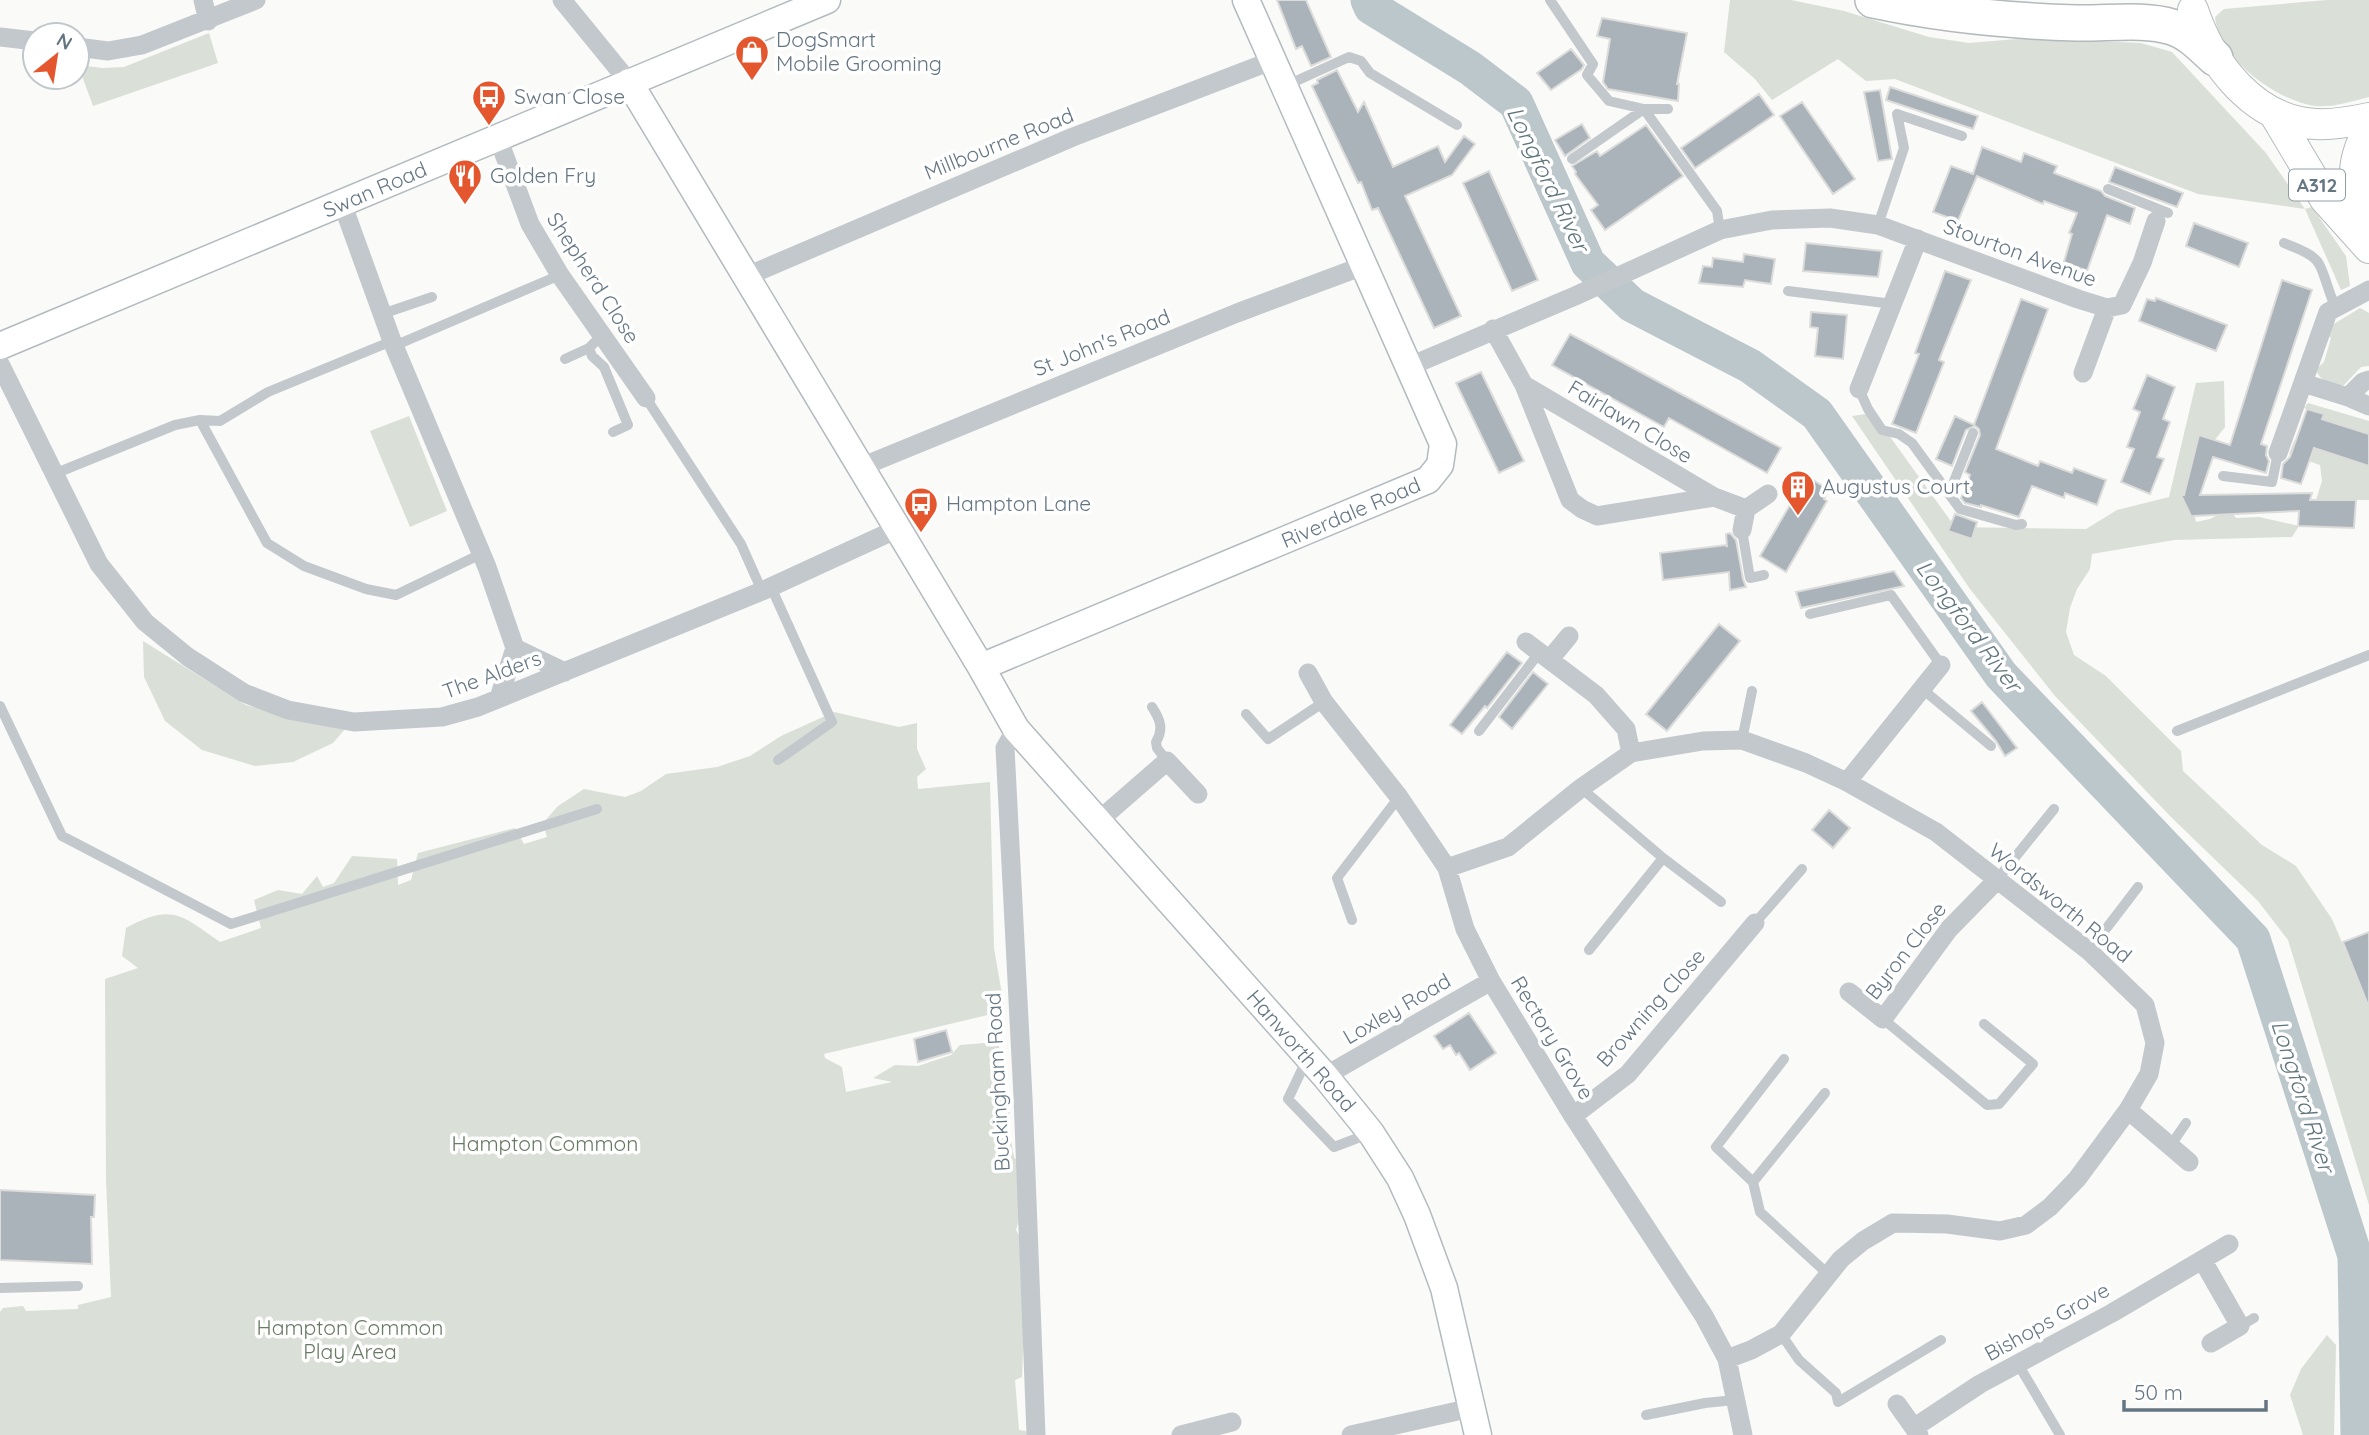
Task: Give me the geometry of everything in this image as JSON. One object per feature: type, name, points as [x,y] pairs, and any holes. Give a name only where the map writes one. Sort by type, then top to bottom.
[{"type":"highway","points":[[1873,0],[2007,19],[2074,23],[2157,23],[2185,33],[2215,58]]},
{"type":"main road","points":[[2193,10],[2201,34],[2232,81],[2275,115],[2314,125],[2369,118]]},
{"type":"main road","name":"A312","points":[[2275,115],[2325,199],[2369,248]]},
{"type":"main road","name":"A312","points":[[2369,128],[2353,168],[2356,190],[2369,226]]},
{"type":"street","points":[[203,0],[208,21]]},
{"type":"street","points":[[91,49],[108,51],[142,45],[256,0]]},
{"type":"street","points":[[562,0],[629,82],[1016,729]]},
{"type":"street","name":"Swan Road","points":[[0,346],[827,0]]},
{"type":"street","name":"Riverdale Road","points":[[981,667],[1428,480],[1440,466],[1443,444],[1246,0]]},
{"type":"street","points":[[0,37],[21,39]]},
{"type":"street","name":"Millbourne Road","points":[[747,276],[1073,137],[1272,61]]},
{"type":"street","name":"Shepherd Close","points":[[498,138],[530,224],[596,342],[646,398]]},
{"type":"street","points":[[342,203],[393,344],[481,554],[515,648],[499,698]]},
{"type":"street","name":"Stourton Avenue","points":[[1408,367],[1575,296],[1720,230],[1772,220],[1818,218],[1878,225],[2107,308],[2122,305],[2161,214]]},
{"type":"street","name":"Stourton Avenue","points":[[1859,389],[1918,239]]},
{"type":"street","name":"St John's Road","points":[[861,467],[1237,313],[1363,266]]},
{"type":"street","points":[[2278,453],[2328,312],[2369,290]]},
{"type":"street","name":"Stourton Avenue","points":[[2083,373],[2107,308]]},
{"type":"street","name":"Fairlawn Close","points":[[1493,329],[1524,385],[1570,500],[1597,516],[1714,498]]},
{"type":"street","name":"The Alders","points":[[0,364],[99,564],[145,622],[188,657],[244,693],[288,710],[360,723],[442,717],[565,673],[766,589],[897,529]]},
{"type":"street","points":[[2348,397],[2363,382],[2369,380]]},
{"type":"street","points":[[2303,383],[2369,406]]},
{"type":"street","name":"Fairlawn Close","points":[[1524,385],[1714,498],[1746,509]]},
{"type":"street","points":[[1741,530],[1746,509],[1768,494]]},
{"type":"street","points":[[1569,636],[1538,651],[1596,695],[1626,729],[1631,752]]},
{"type":"street","points":[[515,648],[565,673]]},
{"type":"street","points":[[1847,782],[1941,665]]},
{"type":"street","name":"Rectory Grove","points":[[1308,673],[1324,702],[1399,797],[1447,868],[1465,929],[1491,981],[1573,1116],[1704,1316],[1727,1359],[1743,1435]]},
{"type":"street","name":"Hanworth Road","points":[[1016,729],[1317,1067],[1371,1133],[1400,1178],[1444,1288],[1478,1435]]},
{"type":"street","name":"Buckingham Road","points":[[1016,729],[1005,748],[1023,1097],[1036,1435]]},
{"type":"street","name":"Wordsworth Road","points":[[1447,868],[1508,847],[1631,752],[1703,740],[1742,740],[1806,763],[1847,782],[1936,832],[2089,951],[2145,1005],[2155,1043],[2149,1074],[2128,1110],[2077,1179],[2050,1207],[2026,1225],[2000,1231],[1947,1224],[1893,1223],[1863,1241],[1841,1259],[1781,1334],[1727,1359]]},
{"type":"street","points":[[1097,822],[1167,761],[1198,794]]},
{"type":"street","name":"Byron Close","points":[[1849,992],[1882,1019],[1949,929],[1996,881]]},
{"type":"street","name":"Browning Close","points":[[1573,1116],[1629,1074],[1755,923]]},
{"type":"street","name":"Loxley Road","points":[[1317,1067],[1491,981]]},
{"type":"street","points":[[2128,1110],[2189,1162]]},
{"type":"street","name":"Bishops Grove","points":[[1897,1404],[1917,1431],[1980,1384],[2229,1244]]},
{"type":"street","points":[[2203,1261],[2247,1322],[2211,1343]]},
{"type":"street","points":[[1359,1434],[1471,1408]]},
{"type":"street","points":[[1181,1435],[1231,1421]]},
{"type":"lane","points":[[1550,0],[1593,64],[1587,75],[1599,92],[1609,101],[1644,109],[1668,109]]},
{"type":"lane","points":[[1284,86],[1349,57],[1361,61],[1370,73],[1457,125]]},
{"type":"lane","points":[[1572,159],[1644,109]]},
{"type":"lane","points":[[1644,109],[1717,211],[1720,230]]},
{"type":"lane","points":[[1878,225],[1904,148],[1897,114],[1962,136]]},
{"type":"lane","points":[[2108,189],[2161,214]]},
{"type":"lane","points":[[2284,243],[2305,252],[2319,262],[2336,308]]},
{"type":"lane","points":[[53,474],[175,425],[200,420],[220,421],[268,392],[560,275]]},
{"type":"lane","points":[[1788,291],[1893,304]]},
{"type":"lane","points":[[382,314],[432,297]]},
{"type":"lane","points":[[565,359],[596,342]]},
{"type":"lane","points":[[596,342],[592,356],[604,367],[628,425],[613,432]]},
{"type":"lane","points":[[1859,389],[1882,430],[1899,434],[1912,443],[1961,509],[2016,525],[2022,524]]},
{"type":"lane","points":[[646,398],[741,544],[832,722],[778,760]]},
{"type":"lane","points":[[200,420],[267,543],[304,566],[366,589],[396,595],[481,554]]},
{"type":"lane","points":[[1949,494],[1973,433]]},
{"type":"lane","points":[[2223,476],[2272,482],[2278,453]]},
{"type":"lane","points":[[1741,530],[1750,578],[1764,575]]},
{"type":"lane","points":[[1810,614],[1891,594],[1941,665]]},
{"type":"lane","points":[[1479,731],[1538,651]]},
{"type":"lane","points":[[2177,731],[2369,655]]},
{"type":"lane","points":[[1922,688],[1991,747]]},
{"type":"lane","points":[[1742,740],[1752,691]]},
{"type":"lane","points":[[1246,713],[1268,739],[1324,702]]},
{"type":"lane","points":[[0,706],[62,836],[231,924],[597,809]]},
{"type":"lane","points":[[1152,707],[1161,724],[1157,748],[1167,761]]},
{"type":"lane","points":[[1581,788],[1663,858],[1721,902]]},
{"type":"lane","points":[[1352,920],[1337,878],[1399,797]]},
{"type":"lane","points":[[1996,881],[2054,809]]},
{"type":"lane","points":[[1589,950],[1663,858]]},
{"type":"lane","points":[[1755,923],[1801,869]]},
{"type":"lane","points":[[2089,951],[2138,887]]},
{"type":"lane","points":[[1882,1019],[1987,1105],[1999,1104],[2033,1064],[1984,1024]]},
{"type":"lane","points":[[1784,1059],[1716,1147],[1753,1182],[1760,1212],[1829,1275]]},
{"type":"lane","points":[[1317,1067],[1288,1099],[1334,1147],[1371,1133]]},
{"type":"lane","points":[[1753,1182],[1825,1093]]},
{"type":"lane","points":[[2171,1145],[2186,1122]]},
{"type":"lane","points":[[0,1287],[78,1286]]},
{"type":"lane","points":[[1781,1334],[1799,1360],[1836,1393],[1838,1402],[1941,1340]]},
{"type":"lane","points":[[2018,1364],[2060,1435]]},
{"type":"lane","points":[[1646,1415],[1735,1400]]},
{"type":"green space","points":[[1730,0],[1791,0],[1844,11],[1929,37],[1969,43],[2029,38],[2141,43],[2172,52],[2266,153],[2305,209],[2198,194],[1895,79],[1866,81],[1838,59],[1772,100],[1754,78],[1724,52]]},
{"type":"green space","points":[[2327,0],[2369,0],[2369,97],[2342,104],[2315,106],[2284,96],[2252,75],[2238,62],[2227,48],[2215,17],[2224,9]]},
{"type":"green space","points":[[209,33],[218,63],[93,106],[88,91],[91,91],[91,67],[124,67]]},
{"type":"green space","points":[[2312,207],[2346,256],[2350,286],[2341,290],[2305,209]]},
{"type":"green space","points":[[2360,308],[2369,313],[2369,366],[2361,367],[2344,385],[2327,382],[2320,377],[2316,369],[2324,362],[2331,338],[2327,334],[2329,327]]},
{"type":"green space","points":[[2224,381],[2225,427],[2207,450],[2194,511],[2196,522],[2210,519],[2229,509],[2236,518],[2259,517],[2299,526],[2292,537],[2174,540],[2092,554],[2090,569],[2077,589],[2070,608],[2066,632],[2074,655],[2106,676],[2181,751],[2183,771],[2262,845],[2296,866],[2332,919],[2369,1006],[2369,1205],[2288,940],[2258,901],[2172,818],[2055,696],[1970,589],[1852,416],[1873,413],[1955,527],[2086,529],[2117,510],[2169,497],[2196,383]]},
{"type":"green space","points":[[2308,403],[2369,421],[2369,434],[2322,419],[2323,414],[2304,408]]},
{"type":"green space","points":[[409,416],[447,511],[410,527],[370,431]]},
{"type":"green space","points":[[2294,441],[2369,466],[2369,500],[2316,500],[2322,481],[2320,465],[2289,454]]},
{"type":"green space","points":[[143,641],[246,705],[345,729],[333,743],[293,762],[255,766],[202,750],[165,721],[144,677]]},
{"type":"green space","name":"Hampton Common","points":[[834,712],[899,727],[917,723],[917,749],[926,769],[917,777],[918,789],[990,782],[994,948],[1004,1006],[996,1010],[996,1013],[824,1054],[825,1058],[842,1067],[846,1092],[892,1082],[873,1078],[895,1065],[918,1066],[951,1055],[960,1045],[998,1042],[1005,1073],[1004,1100],[1010,1114],[1005,1117],[1005,1133],[1010,1135],[1014,1157],[1025,1171],[1026,1195],[1016,1230],[1027,1249],[1022,1377],[1015,1380],[1019,1430],[1026,1431],[1027,1435],[0,1435],[0,1312],[3,1308],[23,1306],[26,1311],[78,1309],[78,1305],[111,1297],[106,1180],[105,979],[138,968],[122,956],[126,928],[142,920],[166,914],[185,919],[220,942],[261,928],[254,900],[278,890],[302,894],[317,876],[323,887],[334,883],[352,856],[397,859],[398,885],[411,880],[418,853],[515,828],[524,844],[547,837],[543,823],[558,806],[584,789],[625,797],[641,791],[666,774],[717,767],[750,756],[781,736]]},
{"type":"green space","points":[[2327,1335],[2336,1345],[2334,1435],[2303,1435],[2290,1395],[2301,1369]]},
{"type":"building","points":[[1277,0],[1306,0],[1331,57],[1311,66],[1302,46],[1296,49]]},
{"type":"building","points":[[1602,18],[1687,33],[1677,84],[1678,101],[1608,89],[1603,82],[1610,39],[1597,36]]},
{"type":"building","points":[[1571,49],[1584,65],[1551,90],[1537,73]]},
{"type":"building","points":[[1337,70],[1358,112],[1364,102],[1393,167],[1438,146],[1445,162],[1464,136],[1475,144],[1452,175],[1405,196],[1461,316],[1434,328],[1378,208],[1372,210],[1361,182],[1358,183],[1312,86],[1318,83],[1317,80]]},
{"type":"building","points":[[1890,87],[1978,116],[1973,129],[1886,100]]},
{"type":"building","points":[[1880,90],[1892,159],[1878,161],[1864,92]]},
{"type":"building","points":[[1759,94],[1774,115],[1695,168],[1681,148]]},
{"type":"building","points":[[1802,102],[1855,179],[1833,194],[1780,116]]},
{"type":"building","points":[[1582,124],[1590,138],[1565,156],[1555,140]]},
{"type":"building","points":[[1646,125],[1683,176],[1605,230],[1591,210],[1598,205],[1572,166],[1597,151],[1600,156]]},
{"type":"building","points":[[1982,147],[2021,162],[2024,153],[2057,166],[2054,173],[2101,191],[2105,196],[2135,208],[2130,224],[2107,215],[2087,271],[2064,262],[2072,234],[2069,233],[2077,213],[2044,201],[2043,204],[1977,176],[1958,221],[1933,212],[1951,166],[1973,174]]},
{"type":"building","points":[[2115,167],[2183,193],[2177,207],[2109,182]]},
{"type":"building","points":[[1489,171],[1538,280],[1512,291],[1463,183]]},
{"type":"building","points":[[2194,223],[2248,243],[2239,267],[2186,246]]},
{"type":"building","points":[[1806,243],[1882,251],[1878,277],[1803,271]]},
{"type":"building","points":[[1744,254],[1775,259],[1771,284],[1745,280],[1743,287],[1699,283],[1703,266],[1712,267],[1713,258],[1743,262]]},
{"type":"building","points":[[1945,271],[1971,280],[1939,360],[1944,362],[1916,433],[1892,424],[1919,354],[1915,353]]},
{"type":"building","points":[[2282,280],[2312,290],[2261,444],[2267,446],[2266,455],[2269,461],[2266,473],[2213,457],[2200,495],[2312,493],[2310,500],[2356,500],[2354,528],[2298,526],[2299,511],[2192,518],[2181,495],[2184,495],[2199,435],[2230,445]]},
{"type":"building","points":[[2156,298],[2227,325],[2216,351],[2139,321],[2147,299],[2155,301]]},
{"type":"building","points":[[2021,299],[2048,309],[1996,449],[2038,466],[2040,461],[2072,473],[2074,468],[2106,480],[2097,505],[2065,493],[2064,498],[2032,486],[2019,517],[1965,503],[1961,498],[1970,475],[1965,472],[1980,435],[1975,426],[1966,430],[1952,466],[1936,459],[1955,416],[1974,425]]},
{"type":"building","points":[[1811,312],[1847,315],[1843,359],[1815,356],[1818,328],[1810,327]]},
{"type":"building","points":[[1570,334],[1781,448],[1767,473],[1669,418],[1664,427],[1552,365]]},
{"type":"building","points":[[1481,372],[1524,461],[1499,473],[1456,383]]},
{"type":"building","points":[[2147,375],[2175,387],[2163,419],[2170,422],[2157,457],[2164,459],[2150,494],[2121,482],[2134,449],[2127,447],[2140,412],[2133,409]]},
{"type":"building","points":[[2307,409],[2324,414],[2322,419],[2369,434],[2369,466],[2314,448],[2301,484],[2281,478],[2283,464],[2290,457]]},
{"type":"building","name":"Augustus Court","points":[[1807,476],[1829,490],[1824,499],[1827,501],[1786,572],[1760,556]]},
{"type":"building","points":[[1955,514],[1977,522],[1972,539],[1948,531]]},
{"type":"building","points":[[1730,533],[1736,540],[1746,587],[1730,590],[1729,572],[1663,580],[1660,553],[1727,547],[1726,534]]},
{"type":"building","points":[[1894,571],[1904,586],[1801,608],[1796,592]]},
{"type":"building","points":[[1719,624],[1740,641],[1667,731],[1646,714]]},
{"type":"building","points":[[1507,652],[1522,663],[1487,708],[1485,706],[1462,734],[1450,725]]},
{"type":"building","points":[[1533,672],[1548,684],[1512,729],[1499,717]]},
{"type":"building","points":[[1982,702],[2017,748],[2005,756],[1971,711]]},
{"type":"building","points":[[1829,810],[1850,828],[1833,848],[1812,830]]},
{"type":"building","points":[[2369,932],[2369,1005],[2368,1005],[2343,942]]},
{"type":"building","points":[[1469,1013],[1496,1053],[1470,1070],[1459,1053],[1456,1055],[1450,1045],[1443,1049],[1434,1036]]},
{"type":"building","points":[[946,1030],[952,1052],[918,1062],[914,1039]]},
{"type":"building","points":[[0,1190],[95,1195],[94,1217],[91,1217],[92,1264],[0,1260]]},
{"type":"waterway","name":"Longford River","points":[[1368,0],[1371,7],[1470,68],[1516,103],[1588,263],[1632,305],[1750,366],[1817,414],[2001,675],[2253,939],[2355,1256],[2358,1435]]},
{"type":"place","name":"DogSmart Mobile Grooming","points":[[752,82]]},
{"type":"place","name":"Swan Close","points":[[489,127]]},
{"type":"place","name":"Golden Fry","points":[[465,206]]},
{"type":"place","name":"Augustus Court","points":[[1798,517]]},
{"type":"place","name":"Hampton Lane","points":[[921,534]]},
{"type":"park label","name":"Hampton Common Play Area","points":[[350,1340]]}]
